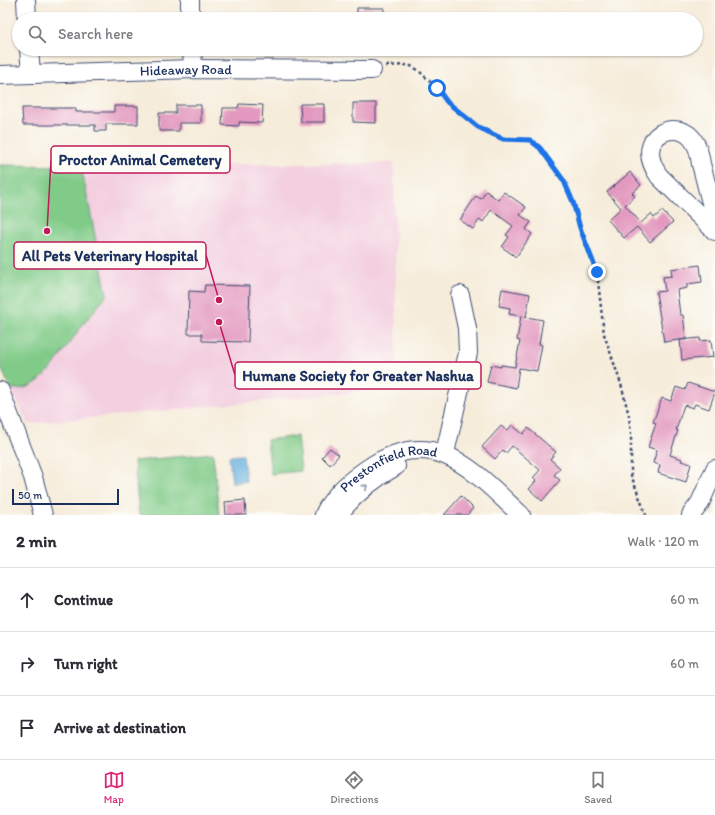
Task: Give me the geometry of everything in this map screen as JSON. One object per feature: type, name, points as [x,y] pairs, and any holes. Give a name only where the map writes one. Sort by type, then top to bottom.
[{"type":"street","points":[[26,0],[27,12]]},
{"type":"street","points":[[190,0],[190,12]]},
{"type":"street","points":[[30,56],[31,73]]},
{"type":"street","points":[[192,56],[193,68]]},
{"type":"street","name":"Hideaway Road","points":[[0,75],[193,68],[372,70]]},
{"type":"street","points":[[715,218],[696,144],[685,132],[677,130],[661,133],[655,138],[651,145],[650,161],[659,176],[715,231]]},
{"type":"street","points":[[445,453],[468,353],[467,328],[460,295]]},
{"type":"street","points":[[0,391],[33,477],[43,515]]},
{"type":"street","name":"Prestonfield Road","points":[[324,515],[330,503],[359,474],[381,460],[398,453],[424,449],[445,453],[469,467],[520,515]]},
{"type":"street","name":"Prestonfield Road","points":[[338,515],[355,496],[381,474],[410,461],[445,453]]},
{"type":"street","points":[[691,515],[700,503],[715,469]]},
{"type":"path","points":[[372,70],[399,65],[409,65],[437,88],[447,102],[478,127],[503,139],[530,140],[540,148],[564,181],[573,202],[580,228],[597,272],[604,334],[621,384],[629,416],[631,434],[631,475],[646,515]]},
{"type":"shaded area","points":[[394,163],[397,388],[28,424],[10,388],[18,390],[40,380],[56,362],[74,336],[107,295],[81,166]]},
{"type":"green space","points":[[0,165],[81,166],[107,295],[47,373],[30,386],[20,389],[10,388],[0,365]]},
{"type":"green space","points":[[297,436],[301,471],[271,474],[267,440]]},
{"type":"green space","points":[[213,453],[219,515],[139,515],[134,461]]},
{"type":"water","points":[[243,455],[246,481],[232,483],[229,456]]},
{"type":"building","points":[[357,8],[384,8],[384,12],[357,12]]},
{"type":"building","points":[[353,103],[376,103],[376,123],[353,122]]},
{"type":"building","points":[[239,104],[263,105],[262,123],[239,122],[239,126],[222,125],[223,108],[238,108]]},
{"type":"building","points":[[300,104],[324,104],[324,122],[301,122]]},
{"type":"building","points":[[176,105],[201,105],[201,123],[179,123],[179,131],[159,131],[159,113],[176,113]]},
{"type":"building","points":[[114,106],[138,106],[138,124],[106,124],[106,131],[95,131],[95,125],[23,125],[22,108],[76,108],[76,112],[114,112]]},
{"type":"building","points":[[630,172],[641,185],[632,193],[635,196],[625,205],[641,223],[651,214],[654,218],[662,211],[673,222],[650,242],[637,227],[624,238],[608,220],[621,208],[607,192]]},
{"type":"building","points":[[486,191],[498,200],[504,192],[526,207],[520,215],[531,222],[526,229],[532,234],[516,257],[502,247],[509,237],[506,235],[513,226],[491,210],[483,222],[480,219],[473,229],[460,220],[476,196],[481,199]]},
{"type":"building","points":[[700,265],[702,282],[687,284],[687,288],[677,290],[680,315],[683,315],[686,339],[664,342],[656,292],[665,291],[663,277],[672,276],[671,269]]},
{"type":"building","points":[[205,285],[250,286],[248,342],[202,341],[202,334],[188,334],[189,291],[204,292]]},
{"type":"building","points":[[502,289],[530,294],[526,317],[509,314],[510,308],[499,306]]},
{"type":"building","points":[[521,316],[543,320],[539,344],[542,345],[537,371],[519,368],[516,388],[487,382],[491,365],[515,367],[520,341],[517,340]]},
{"type":"building","points":[[700,338],[700,341],[711,340],[713,357],[682,360],[680,340]]},
{"type":"building","points":[[688,383],[715,392],[709,409],[695,404],[693,408],[684,405],[670,455],[691,464],[686,482],[658,473],[660,465],[653,463],[657,450],[648,447],[656,423],[653,422],[662,398],[671,401],[676,387],[685,390]]},
{"type":"building","points":[[512,425],[523,434],[528,428],[556,452],[550,459],[560,468],[554,475],[560,480],[542,501],[529,489],[536,481],[533,478],[540,470],[512,446],[506,453],[503,450],[495,459],[482,447],[501,426],[507,431]]},
{"type":"building","points":[[330,448],[339,455],[330,465],[322,457]]},
{"type":"building","points":[[461,496],[473,508],[467,515],[444,515]]},
{"type":"building","points":[[245,500],[246,515],[226,515],[225,502]]},
{"type":"place","name":"Proctor Animal Cemetery","points":[[47,231]]},
{"type":"place","name":"All Pets Veterinary Hospital","points":[[219,300]]},
{"type":"place","name":"Humane Society for Greater Nashua","points":[[219,322]]},
{"type":"route","points":[[437,88],[447,102],[478,127],[503,139],[530,140],[540,148],[564,181],[573,202],[580,228],[597,272]]}]
